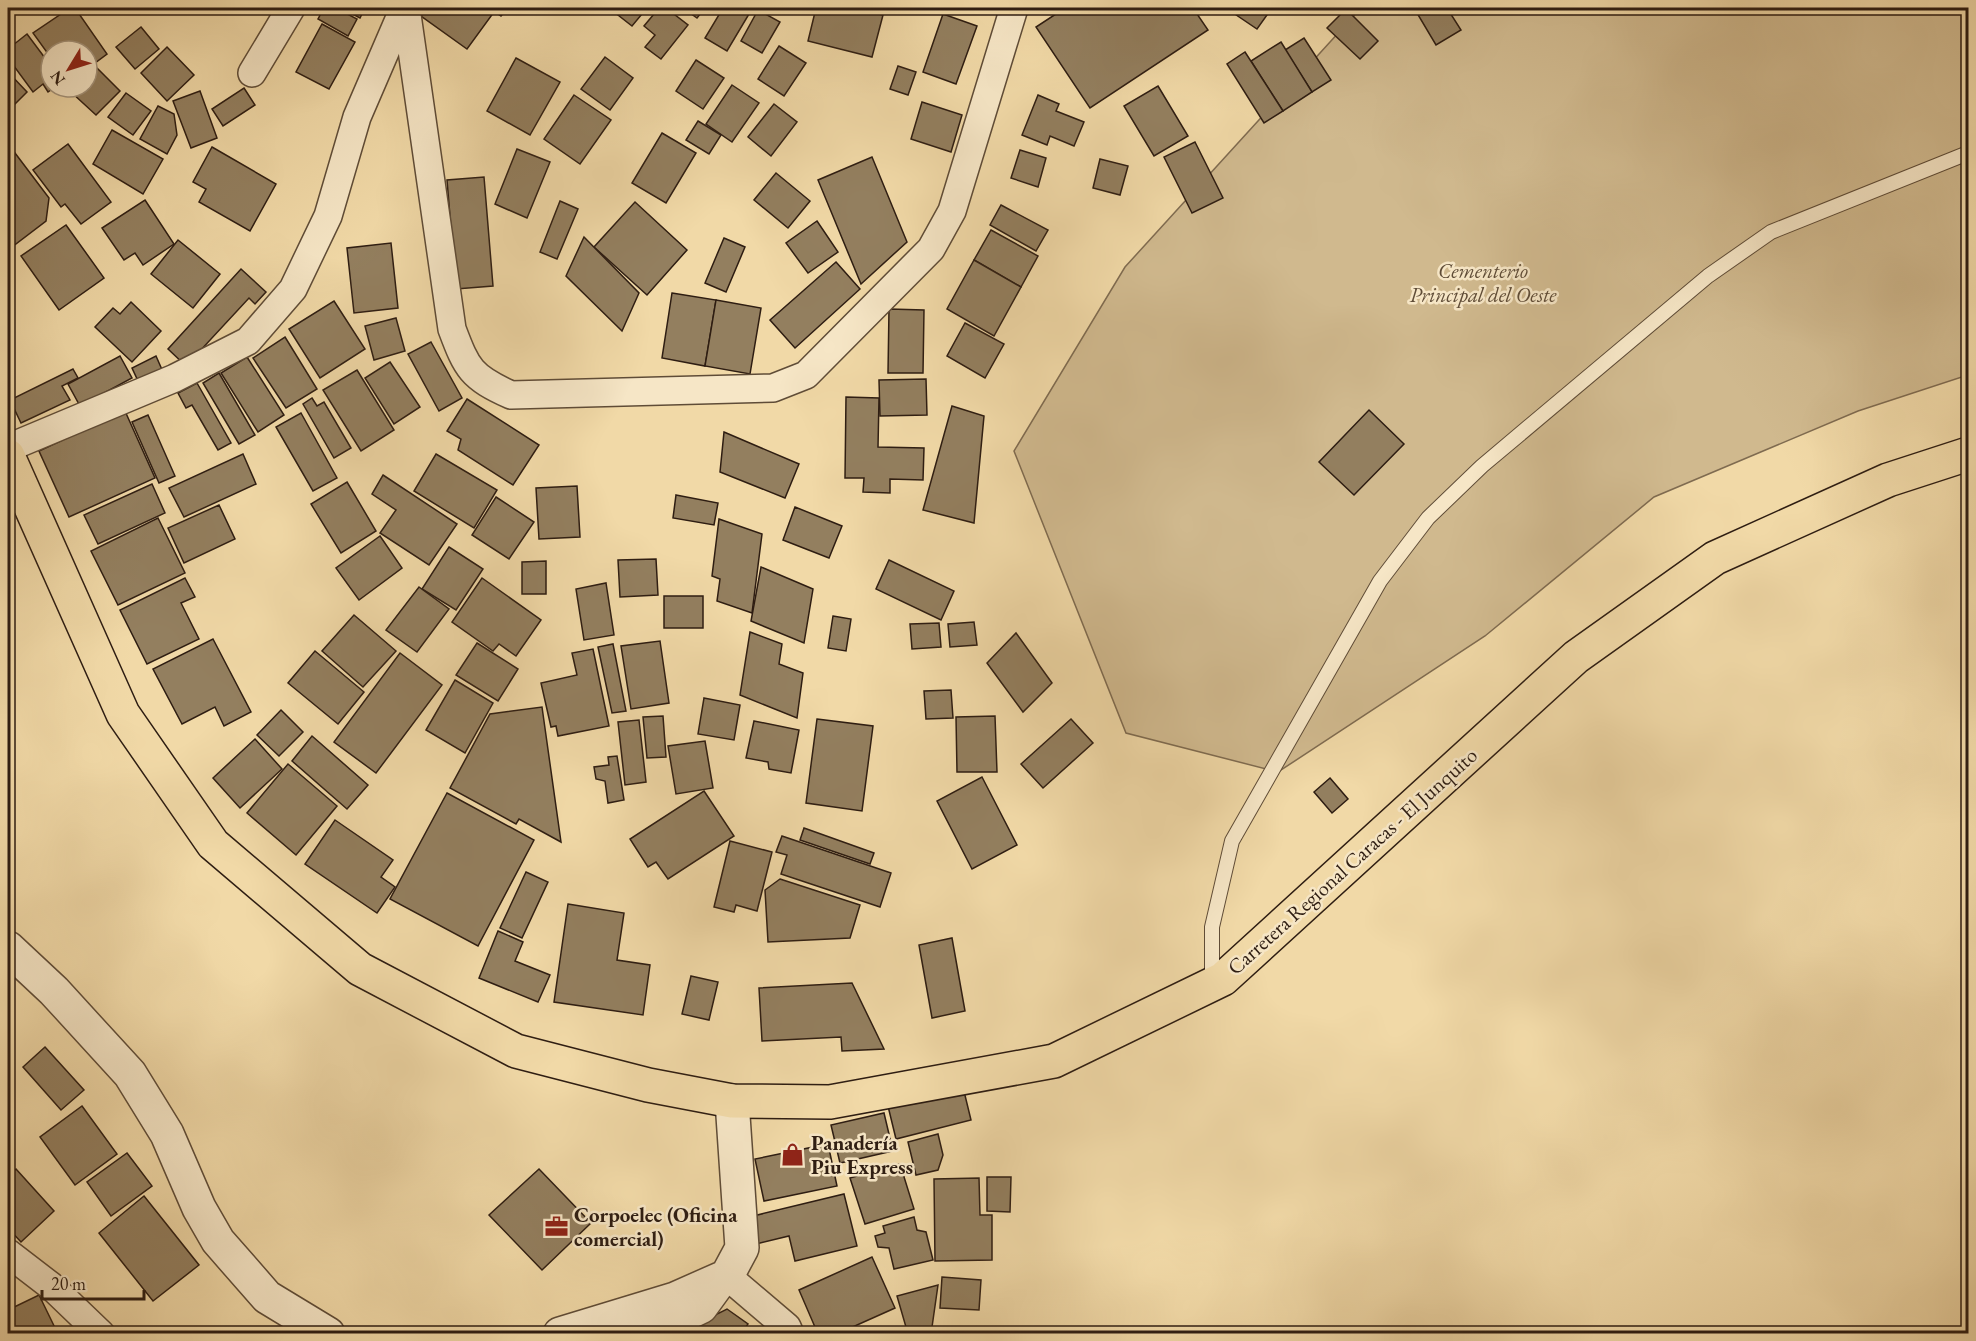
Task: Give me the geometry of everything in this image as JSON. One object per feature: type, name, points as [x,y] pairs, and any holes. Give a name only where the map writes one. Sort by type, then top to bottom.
[{"type":"main road","name":"Carretera Regional Caracas - El Junquito","points":[[8,456],[123,714],[213,844],[360,969],[516,1051],[648,1085],[732,1101],[830,1102],[1054,1061],[1223,979],[1576,657],[1706,565],[1888,480],[1968,454]]},
{"type":"street","points":[[252,73],[291,8]]},
{"type":"street","points":[[405,8],[452,329],[465,362],[482,382],[510,394],[773,388],[806,375],[931,249],[952,211],[1014,8]]},
{"type":"street","points":[[8,448],[175,378],[248,341],[293,289],[328,216],[357,117],[405,8]]},
{"type":"street","points":[[8,948],[54,991],[130,1074],[167,1134],[199,1209],[218,1241],[267,1297],[328,1334]]},
{"type":"street","points":[[651,1334],[703,1309],[727,1276],[741,1248],[732,1101]]},
{"type":"street","points":[[8,1253],[51,1286],[101,1334]]},
{"type":"street","points":[[560,1334],[675,1299],[727,1276]]},
{"type":"street","points":[[727,1276],[787,1327],[790,1334]]},
{"type":"lane","points":[[1212,984],[1212,927],[1232,842],[1380,581],[1428,518],[1482,466],[1708,276],[1771,232],[1968,153]]},
{"type":"green space","name":"Cementerio Principal del Oeste","points":[[1361,8],[1968,8],[1968,375],[1858,411],[1654,497],[1485,636],[1278,772],[1126,733],[1014,451],[1125,267]]},
{"type":"building","points":[[70,8],[75,8],[97,39],[39,39],[39,41],[33,33]]},
{"type":"building","points":[[324,8],[336,8],[357,19],[348,36],[318,19]]},
{"type":"building","points":[[341,8],[365,8],[360,18]]},
{"type":"building","points":[[428,8],[487,8],[494,12],[467,49],[421,16]]},
{"type":"building","points":[[489,8],[508,8],[501,16]]},
{"type":"building","points":[[609,8],[647,8],[632,26]]},
{"type":"building","points":[[659,8],[666,8],[688,25],[661,59],[645,47],[655,35],[644,26]]},
{"type":"building","points":[[683,8],[705,8],[697,18]]},
{"type":"building","points":[[723,8],[737,8],[749,14],[727,51],[705,38]]},
{"type":"building","points":[[816,8],[850,8],[883,15],[872,57],[808,41]]},
{"type":"building","points":[[1065,8],[1193,8],[1208,30],[1090,108],[1036,27]]},
{"type":"building","points":[[1226,8],[1272,8],[1257,29]]},
{"type":"building","points":[[1414,8],[1447,8],[1461,30],[1436,45]]},
{"type":"building","points":[[1346,9],[1378,41],[1360,59],[1327,28]]},
{"type":"building","points":[[758,10],[780,22],[762,53],[741,41]]},
{"type":"building","points":[[943,14],[977,26],[956,84],[923,72]]},
{"type":"building","points":[[322,24],[355,42],[329,89],[296,72]]},
{"type":"building","points":[[141,27],[159,49],[135,69],[116,47]]},
{"type":"building","points":[[27,34],[39,50],[39,87],[33,92],[8,58],[8,49]]},
{"type":"building","points":[[1304,38],[1331,80],[1312,92],[1285,50]]},
{"type":"building","points":[[99,42],[107,54],[99,60]]},
{"type":"building","points":[[1281,42],[1312,92],[1283,111],[1251,61]]},
{"type":"building","points":[[779,46],[806,63],[784,96],[758,79]]},
{"type":"building","points":[[167,47],[194,75],[167,101],[141,73]]},
{"type":"building","points":[[1245,52],[1283,111],[1264,123],[1227,64]]},
{"type":"building","points":[[605,57],[633,78],[610,110],[581,89]]},
{"type":"building","points":[[516,58],[560,82],[530,135],[487,111]]},
{"type":"building","points":[[696,60],[724,78],[703,109],[676,91]]},
{"type":"building","points":[[898,66],[916,72],[908,95],[890,89]]},
{"type":"building","points":[[99,70],[120,91],[96,115],[79,99],[99,99]]},
{"type":"building","points":[[8,72],[27,92],[8,111]]},
{"type":"building","points":[[732,85],[759,103],[732,142],[706,124]]},
{"type":"building","points":[[1158,86],[1188,136],[1154,156],[1124,106]]},
{"type":"building","points":[[244,88],[255,105],[223,126],[212,109]]},
{"type":"building","points":[[200,91],[217,138],[191,148],[173,101]]},
{"type":"building","points":[[126,93],[151,111],[133,135],[108,117]]},
{"type":"building","points":[[574,95],[611,120],[580,164],[544,139]]},
{"type":"building","points":[[1038,95],[1059,104],[1056,111],[1084,122],[1074,146],[1050,136],[1047,145],[1022,135]]},
{"type":"building","points":[[922,102],[962,115],[951,152],[911,139]]},
{"type":"building","points":[[774,104],[797,122],[771,156],[748,137]]},
{"type":"building","points":[[158,106],[174,114],[177,135],[167,154],[140,139]]},
{"type":"building","points":[[698,121],[721,135],[709,154],[686,140]]},
{"type":"building","points":[[112,130],[163,159],[143,194],[93,164]]},
{"type":"building","points":[[662,133],[696,153],[666,203],[632,183]]},
{"type":"building","points":[[1195,142],[1223,198],[1192,213],[1164,157]]},
{"type":"building","points":[[68,144],[111,202],[81,224],[65,204],[61,207],[33,170]]},
{"type":"building","points":[[212,147],[276,184],[250,231],[199,202],[206,189],[193,182]]},
{"type":"building","points":[[517,149],[550,162],[527,218],[495,204]]},
{"type":"building","points":[[1020,150],[1046,158],[1038,187],[1011,178]]},
{"type":"building","points":[[15,153],[49,198],[46,221],[8,250],[8,158]]},
{"type":"building","points":[[872,157],[907,242],[861,284],[818,180]]},
{"type":"building","points":[[1100,159],[1128,166],[1120,195],[1093,188]]},
{"type":"building","points":[[776,173],[810,201],[788,228],[754,200]]},
{"type":"building","points":[[484,177],[493,286],[456,289],[447,180]]},
{"type":"building","points":[[145,200],[174,244],[143,265],[135,253],[124,260],[102,228]]},
{"type":"building","points":[[560,201],[578,209],[557,259],[540,252]]},
{"type":"building","points":[[635,202],[687,250],[647,295],[594,247]]},
{"type":"building","points":[[1001,205],[1048,230],[1036,251],[990,225]]},
{"type":"building","points":[[817,221],[838,252],[808,273],[786,243]]},
{"type":"building","points":[[66,225],[104,278],[59,310],[21,256]]},
{"type":"building","points":[[991,230],[1038,256],[1021,287],[974,260]]},
{"type":"building","points":[[584,237],[639,293],[622,331],[566,276]]},
{"type":"building","points":[[724,238],[745,247],[726,292],[705,283]]},
{"type":"building","points":[[178,240],[220,274],[193,308],[151,274]]},
{"type":"building","points":[[391,243],[398,308],[354,313],[347,248]]},
{"type":"building","points":[[974,260],[1021,287],[994,336],[947,309]]},
{"type":"building","points":[[836,262],[860,289],[795,348],[770,320]]},
{"type":"building","points":[[241,269],[266,292],[255,304],[249,298],[186,366],[168,349]]},
{"type":"building","points":[[672,293],[716,300],[705,366],[662,358]]},
{"type":"building","points":[[716,300],[761,308],[750,374],[705,366]]},
{"type":"building","points":[[334,301],[365,349],[320,378],[289,329]]},
{"type":"building","points":[[131,302],[161,331],[132,362],[95,327],[113,308],[120,314]]},
{"type":"building","points":[[889,309],[924,310],[923,373],[888,373]]},
{"type":"building","points":[[396,318],[405,351],[374,360],[365,326]]},
{"type":"building","points":[[965,323],[1004,344],[985,378],[947,356]]},
{"type":"building","points":[[285,337],[317,389],[286,408],[253,358]]},
{"type":"building","points":[[431,342],[462,398],[439,411],[408,354]]},
{"type":"building","points":[[120,356],[132,378],[80,406],[68,384]]},
{"type":"building","points":[[156,356],[163,372],[139,383],[132,368]]},
{"type":"building","points":[[247,357],[284,415],[258,432],[221,373]]},
{"type":"building","points":[[390,362],[420,407],[394,424],[365,378]]},
{"type":"building","points":[[73,369],[78,378],[62,386],[70,400],[21,423],[10,400]]},
{"type":"building","points":[[357,370],[394,430],[361,451],[323,390]]},
{"type":"building","points":[[219,373],[255,435],[239,444],[203,383]]},
{"type":"building","points":[[926,379],[927,415],[880,416],[879,380]]},
{"type":"building","points":[[197,383],[231,443],[218,450],[192,405],[186,408],[178,393]]},
{"type":"building","points":[[846,397],[879,398],[878,447],[924,448],[923,480],[890,479],[890,493],[863,492],[864,478],[845,478]]},
{"type":"building","points":[[312,398],[317,406],[324,402],[351,448],[334,458],[303,404]]},
{"type":"building","points":[[467,399],[539,445],[513,485],[458,450],[461,439],[447,431]]},
{"type":"building","points":[[952,406],[984,416],[974,523],[923,510]]},
{"type":"building","points":[[1369,410],[1404,444],[1354,495],[1319,462]]},
{"type":"building","points":[[125,411],[155,478],[69,517],[39,451]]},
{"type":"building","points":[[301,413],[337,478],[313,491],[276,427]]},
{"type":"building","points":[[148,415],[175,476],[159,483],[132,422]]},
{"type":"building","points":[[724,432],[799,464],[785,498],[720,472]]},
{"type":"building","points":[[243,454],[256,484],[184,517],[169,488]]},
{"type":"building","points":[[436,454],[497,490],[474,528],[414,491]]},
{"type":"building","points":[[383,475],[457,524],[429,565],[380,533],[396,510],[372,494]]},
{"type":"building","points":[[347,482],[376,531],[341,553],[311,504]]},
{"type":"building","points":[[152,484],[165,513],[98,544],[84,515]]},
{"type":"building","points":[[577,486],[580,537],[539,539],[536,488]]},
{"type":"building","points":[[676,495],[718,503],[714,525],[673,518]]},
{"type":"building","points":[[496,497],[534,522],[509,559],[472,535]]},
{"type":"building","points":[[219,505],[235,539],[184,563],[168,528]]},
{"type":"building","points":[[795,507],[842,526],[829,558],[783,540]]},
{"type":"building","points":[[158,518],[185,573],[118,605],[91,551]]},
{"type":"building","points":[[719,519],[762,534],[752,613],[717,601],[720,579],[712,576]]},
{"type":"building","points":[[380,536],[402,568],[359,600],[336,568]]},
{"type":"building","points":[[449,547],[483,569],[456,610],[422,589]]},
{"type":"building","points":[[656,559],[658,595],[620,597],[618,560]]},
{"type":"building","points":[[889,560],[954,591],[941,620],[876,589]]},
{"type":"building","points":[[546,561],[546,594],[522,594],[522,562]]},
{"type":"building","points":[[761,567],[813,589],[804,643],[751,621]]},
{"type":"building","points":[[185,578],[195,597],[181,603],[199,639],[147,664],[120,610]]},
{"type":"building","points":[[482,578],[541,620],[516,656],[499,644],[493,651],[452,622]]},
{"type":"building","points":[[606,583],[614,635],[584,640],[576,589]]},
{"type":"building","points":[[419,587],[449,609],[417,652],[386,630]]},
{"type":"building","points":[[664,596],[703,596],[703,628],[664,628]]},
{"type":"building","points":[[354,615],[396,651],[363,687],[322,651]]},
{"type":"building","points":[[833,616],[851,619],[846,651],[828,648]]},
{"type":"building","points":[[974,622],[977,645],[950,647],[948,624]]},
{"type":"building","points":[[939,623],[941,647],[912,649],[910,624]]},
{"type":"building","points":[[750,632],[782,644],[779,664],[803,673],[797,718],[740,695]]},
{"type":"building","points":[[1016,633],[1052,683],[1023,712],[987,663]]},
{"type":"building","points":[[213,639],[251,712],[224,726],[215,707],[182,724],[153,669]]},
{"type":"building","points":[[660,641],[669,703],[631,709],[621,646]]},
{"type":"building","points":[[477,643],[518,669],[498,701],[456,675]]},
{"type":"building","points":[[613,644],[626,711],[612,713],[598,647]]},
{"type":"building","points":[[593,649],[609,726],[558,736],[556,726],[551,727],[541,683],[577,675],[572,653]]},
{"type":"building","points":[[315,651],[364,692],[338,724],[288,683]]},
{"type":"building","points":[[400,653],[442,685],[376,773],[334,742]]},
{"type":"building","points":[[455,680],[493,703],[465,753],[426,730]]},
{"type":"building","points":[[951,690],[953,718],[926,719],[924,691]]},
{"type":"building","points":[[704,698],[740,705],[734,740],[698,734]]},
{"type":"building","points":[[542,707],[561,842],[519,819],[516,824],[450,788],[490,714]]},
{"type":"building","points":[[281,710],[303,732],[279,756],[257,735]]},
{"type":"building","points":[[663,716],[666,757],[647,758],[643,717]]},
{"type":"building","points":[[995,716],[997,772],[957,772],[956,717]]},
{"type":"building","points":[[817,719],[873,726],[862,811],[806,803]]},
{"type":"building","points":[[1071,719],[1093,743],[1043,788],[1021,764]]},
{"type":"building","points":[[639,720],[646,782],[625,785],[618,722]]},
{"type":"building","points":[[754,721],[799,730],[791,773],[769,769],[768,762],[746,758]]},
{"type":"building","points":[[312,736],[368,785],[347,809],[292,761]]},
{"type":"building","points":[[255,739],[282,769],[240,808],[213,778]]},
{"type":"building","points":[[705,741],[713,788],[676,794],[668,746]]},
{"type":"building","points":[[617,756],[624,800],[608,803],[605,781],[596,779],[594,767],[609,765],[608,757]]},
{"type":"building","points":[[288,764],[337,806],[296,855],[247,813]]},
{"type":"building","points":[[982,777],[1017,845],[972,869],[937,801]]},
{"type":"building","points":[[1330,778],[1348,799],[1332,813],[1314,792]]},
{"type":"building","points":[[704,791],[734,836],[668,879],[656,862],[648,867],[630,839]]},
{"type":"building","points":[[447,793],[534,840],[478,946],[390,899]]},
{"type":"building","points":[[335,820],[393,860],[381,877],[395,887],[377,913],[305,864]]},
{"type":"building","points":[[804,828],[874,853],[870,864],[800,840]]},
{"type":"building","points":[[782,836],[891,873],[880,907],[781,874],[787,855],[776,852]]},
{"type":"building","points":[[730,841],[772,852],[757,911],[736,905],[734,912],[714,907]]},
{"type":"building","points":[[526,872],[548,882],[522,938],[500,928]]},
{"type":"building","points":[[780,879],[860,905],[850,938],[768,942],[765,890]]},
{"type":"building","points":[[568,904],[624,913],[617,960],[650,965],[643,1015],[554,1002]]},
{"type":"building","points":[[498,931],[523,942],[515,961],[550,975],[538,1002],[479,978]]},
{"type":"building","points":[[952,938],[965,1011],[932,1018],[919,945]]},
{"type":"building","points":[[691,976],[718,982],[709,1020],[682,1014]]},
{"type":"building","points":[[852,983],[884,1049],[842,1051],[841,1037],[762,1041],[759,988]]},
{"type":"building","points":[[45,1047],[84,1090],[61,1110],[23,1067]]},
{"type":"building","points":[[962,1083],[971,1120],[896,1139],[887,1102]]},
{"type":"building","points":[[82,1106],[117,1154],[75,1185],[40,1137]]},
{"type":"building","points":[[884,1113],[893,1151],[840,1163],[831,1125]]},
{"type":"building","points":[[938,1134],[943,1155],[938,1170],[916,1175],[908,1142]]},
{"type":"building","points":[[828,1144],[837,1186],[764,1201],[755,1159]]},
{"type":"building","points":[[127,1153],[152,1186],[111,1216],[87,1182]]},
{"type":"building","points":[[900,1164],[914,1209],[865,1224],[850,1178]]},
{"type":"building","points":[[16,1169],[54,1211],[21,1242],[8,1228],[8,1176]]},
{"type":"building","points":[[539,1169],[591,1223],[542,1270],[489,1215]]},
{"type":"building","points":[[987,1177],[1011,1177],[1010,1212],[987,1211]]},
{"type":"building","points":[[979,1178],[980,1215],[992,1215],[992,1260],[935,1261],[934,1179]]},
{"type":"building","points":[[844,1194],[857,1246],[795,1261],[789,1236],[756,1244],[749,1217]]},
{"type":"building","points":[[144,1196],[199,1265],[153,1301],[99,1233]]},
{"type":"building","points":[[914,1217],[917,1230],[926,1232],[933,1260],[894,1269],[889,1248],[878,1247],[875,1236],[885,1233],[883,1226]]},
{"type":"building","points":[[872,1257],[895,1308],[837,1334],[818,1334],[799,1290]]},
{"type":"building","points":[[942,1277],[981,1280],[979,1310],[940,1308]]},
{"type":"building","points":[[938,1285],[931,1334],[905,1334],[906,1327],[897,1296]]},
{"type":"building","points":[[39,1295],[58,1334],[8,1334],[8,1310]]},
{"type":"building","points":[[727,1309],[748,1324],[741,1334],[677,1334]]},
{"type":"place","name":"Panadería Piu Express","points":[[793,1154]]},
{"type":"place","name":"Corpoelec (Oficina comercial)","points":[[556,1226]]}]
